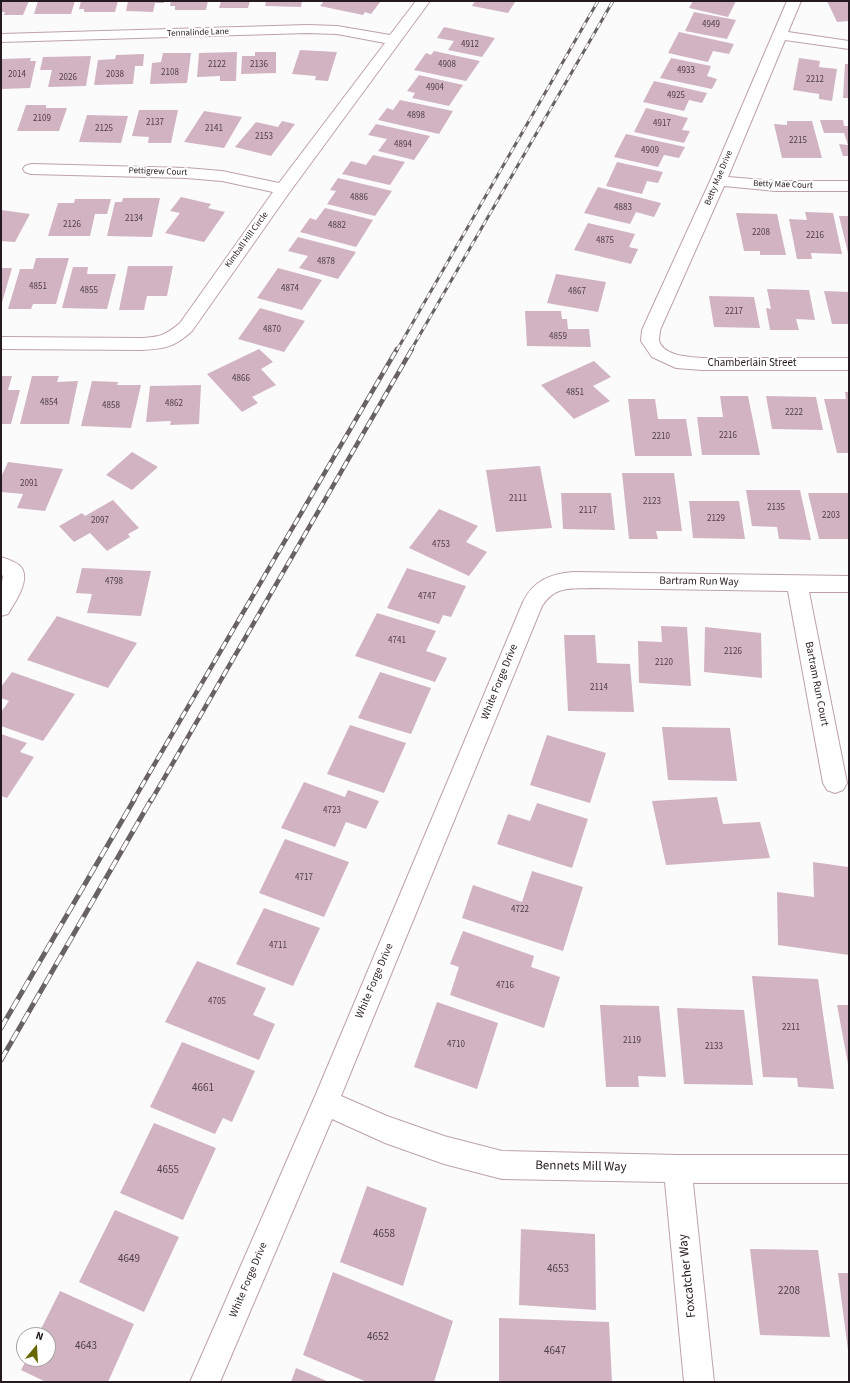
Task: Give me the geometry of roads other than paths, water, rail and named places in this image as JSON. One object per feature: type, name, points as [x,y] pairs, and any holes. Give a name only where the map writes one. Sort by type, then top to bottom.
[{"type":"street","name":"Kimball Hill Circle","points":[[1,343],[142,344],[162,343],[176,336],[186,327],[283,189],[423,1]]},
{"type":"street","name":"Betty Mae Drive","points":[[658,353],[650,341],[651,330],[718,181],[794,1]]},
{"type":"street","name":"Tennalinde Lane","points":[[1,38],[307,29],[337,30],[395,40]]},
{"type":"street","points":[[779,35],[849,45]]},
{"type":"street","name":"Pettigrew Court","points":[[31,169],[186,173],[222,176],[283,189]]},
{"type":"street","name":"Betty Mae Court","points":[[718,181],[776,186],[849,186]]},
{"type":"street","name":"Chamberlain Street","points":[[658,353],[676,362],[702,364],[849,364]]},
{"type":"street","points":[[1,608],[11,592],[15,580],[7,568]]},
{"type":"street","name":"Bartram Run Way","points":[[549,584],[565,581],[590,580],[849,584]]},
{"type":"street","name":"White Forge Drive","points":[[205,1382],[325,1103],[532,602],[539,592],[549,584]]},
{"type":"street","name":"Bartram Run Court","points":[[797,584],[835,783]]},
{"type":"street","name":"Bennets Mill Way","points":[[325,1103],[385,1129],[444,1150],[502,1166],[678,1169],[849,1169]]},
{"type":"street","name":"Foxcatcher Way","points":[[678,1169],[699,1382]]},
{"type":"railway","points":[[397,350],[598,1]]},
{"type":"railway","points":[[411,350],[613,1]]},
{"type":"railway","points":[[133,801],[397,349]]},
{"type":"railway","points":[[151,801],[412,349]]},
{"type":"railway","points":[[1,1028],[134,800]]},
{"type":"railway","points":[[1,1060],[151,800]]}]
